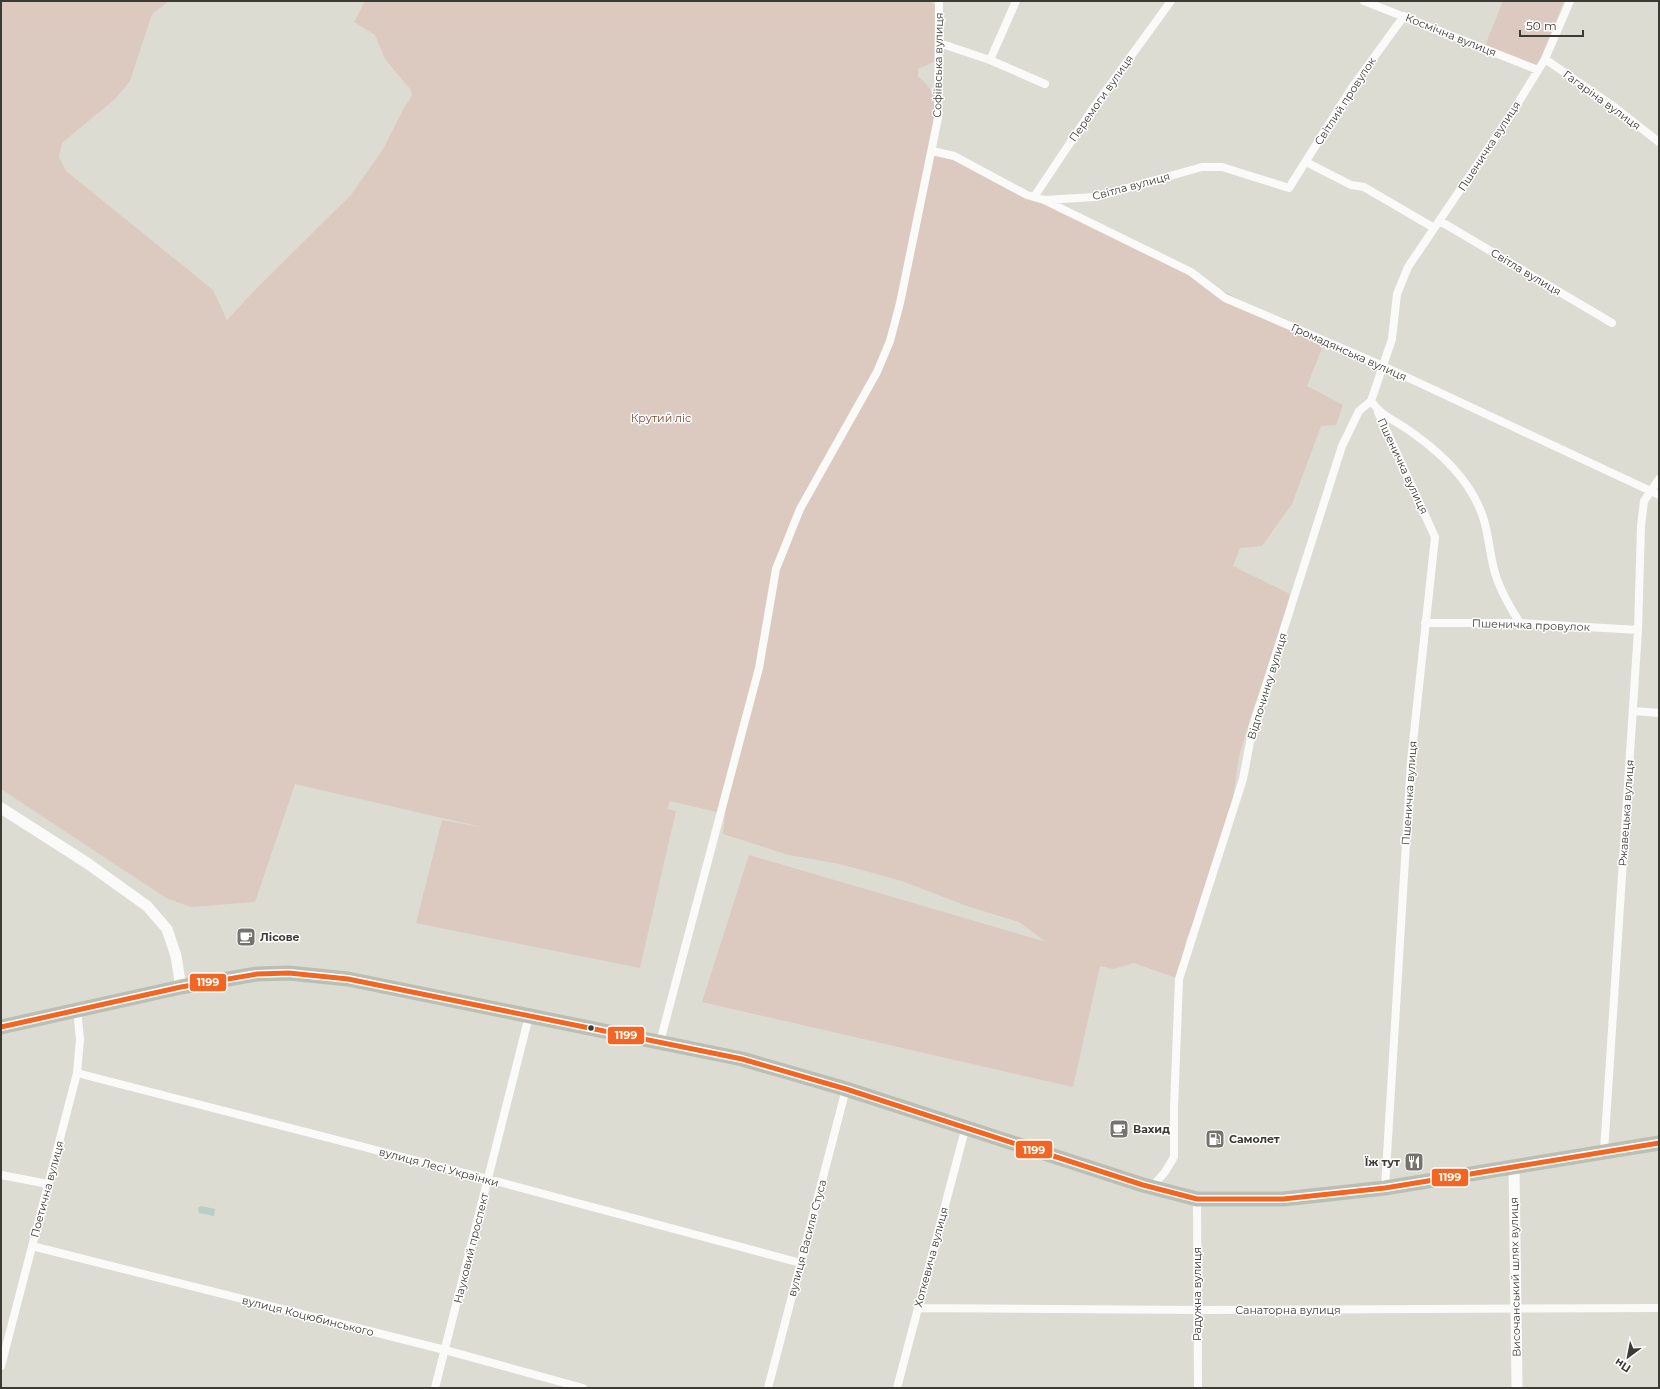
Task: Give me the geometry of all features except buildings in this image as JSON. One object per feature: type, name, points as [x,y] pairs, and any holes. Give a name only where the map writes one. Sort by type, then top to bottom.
[{"type":"highway","points":[[1,1027],[181,987],[257,974],[289,973],[348,979],[742,1059],[846,1089],[966,1126],[1152,1187],[1197,1199],[1283,1199],[1385,1188],[1659,1143]]},
{"type":"street","name":"Софіївська вулиця","points":[[660,1042],[759,668],[776,569],[800,509],[878,372],[890,341],[900,303],[938,118],[939,1]]},
{"type":"street","points":[[990,60],[1016,1]]},
{"type":"street","name":"Перемоги вулиця","points":[[1034,197],[1094,106],[1171,1]]},
{"type":"street","name":"Космічна вулиця","points":[[1364,1],[1538,70]]},
{"type":"street","name":"Пшеничка вулиця","points":[[1371,402],[1392,339],[1397,294],[1408,267],[1510,116],[1545,59],[1570,1]]},
{"type":"street","name":"Світлий провулок","points":[[1289,188],[1353,86],[1404,16]]},
{"type":"street","points":[[939,43],[990,60],[1045,84]]},
{"type":"street","name":"Гагаріна вулиця","points":[[1545,59],[1613,106],[1659,142]]},
{"type":"street","name":"Світла вулиця","points":[[932,152],[954,156],[1027,195],[1044,200],[1095,197],[1202,167],[1222,167],[1289,188]]},
{"type":"street","points":[[1306,162],[1351,185],[1364,187],[1434,228]]},
{"type":"street","name":"Громадянська вулиця","points":[[1044,200],[1190,272],[1225,298],[1383,366],[1655,494]]},
{"type":"street","name":"Світла вулиця","points":[[1440,221],[1612,323]]},
{"type":"street","points":[[1371,402],[1378,412],[1404,427],[1436,451],[1459,475],[1474,495],[1486,523],[1493,566],[1506,598],[1520,623]]},
{"type":"street","name":"Відпочинку вулиця","points":[[1152,1187],[1165,1172],[1174,1157],[1174,1108],[1179,979],[1243,779],[1253,726],[1342,446],[1359,411],[1371,402]]},
{"type":"street","name":"Пшеничка вулиця","points":[[1378,412],[1435,537],[1411,761],[1385,1188]]},
{"type":"street","name":"Ржавецька вулиця","points":[[1604,1152],[1638,630],[1641,526],[1644,501],[1655,494],[1659,479]]},
{"type":"street","name":"Пшеничка провулок","points":[[1425,623],[1520,623],[1638,630]]},
{"type":"street","points":[[1632,711],[1659,713]]},
{"type":"street","points":[[1,808],[87,863],[147,906],[167,929],[176,956],[181,987]]},
{"type":"street","name":"Поетична вулиця","points":[[1,1366],[77,1073],[80,1039],[77,1010]]},
{"type":"street","name":"Науковий проспект","points":[[435,1388],[529,1016]]},
{"type":"street","name":"вулиця Лесі Українки","points":[[77,1073],[488,1179],[801,1263]]},
{"type":"street","name":"вулиця Василя Стуса","points":[[768,1388],[846,1089]]},
{"type":"street","name":"Хоткевича вулиця","points":[[897,1388],[966,1126]]},
{"type":"street","name":"Височанський шлях вулиця","points":[[1514,1167],[1517,1388]]},
{"type":"street","points":[[1,1175],[48,1184]]},
{"type":"street","name":"Радужна вулиця","points":[[1197,1199],[1198,1388]]},
{"type":"street","name":"вулиця Коцюбинського","points":[[32,1246],[445,1350],[583,1388]]},
{"type":"street","name":"Санаторна вулиця","points":[[918,1308],[1198,1310],[1659,1308]]},
{"type":"green space","name":"Крутий ліс","points":[[1,1],[169,1],[152,14],[130,81],[116,98],[62,143],[59,157],[66,171],[213,290],[227,320],[255,290],[351,195],[383,149],[404,108],[412,96],[411,90],[385,59],[375,35],[354,22],[365,1],[931,1],[931,3],[939,8],[940,59],[918,69],[918,77],[926,84],[935,101],[936,121],[932,150],[946,150],[1026,196],[1053,203],[1324,343],[1307,386],[1343,405],[1336,425],[1321,426],[1292,504],[1262,546],[1240,548],[1233,566],[1290,594],[1273,660],[1253,709],[1239,756],[1231,812],[1204,900],[1186,940],[1179,979],[1134,963],[1113,969],[1100,966],[1073,1087],[702,1002],[749,855],[1046,942],[1019,922],[967,906],[902,881],[840,864],[789,855],[723,834],[725,814],[670,801],[667,809],[676,811],[640,968],[416,923],[442,820],[486,828],[295,784],[255,902],[191,907],[166,898],[1,789]]},
{"type":"green space","points":[[1503,1],[1564,1],[1537,67],[1485,46]]},
{"type":"shaded area","points":[[201,1206],[215,1209],[214,1216],[199,1213],[198,1208]]},
{"type":"transit line","name":"1199","points":[[1,1027],[181,987],[257,974],[289,973],[348,979],[742,1059],[846,1089],[1143,1185],[1197,1199],[1283,1199],[1385,1188],[1659,1143]]},
{"type":"place","name":"Лісове","points":[[246,937]]},
{"type":"place","name":"Вахид","points":[[1119,1129]]},
{"type":"place","name":"Самолет","points":[[1215,1139]]},
{"type":"place","name":"Їж тут","points":[[1414,1162]]}]
